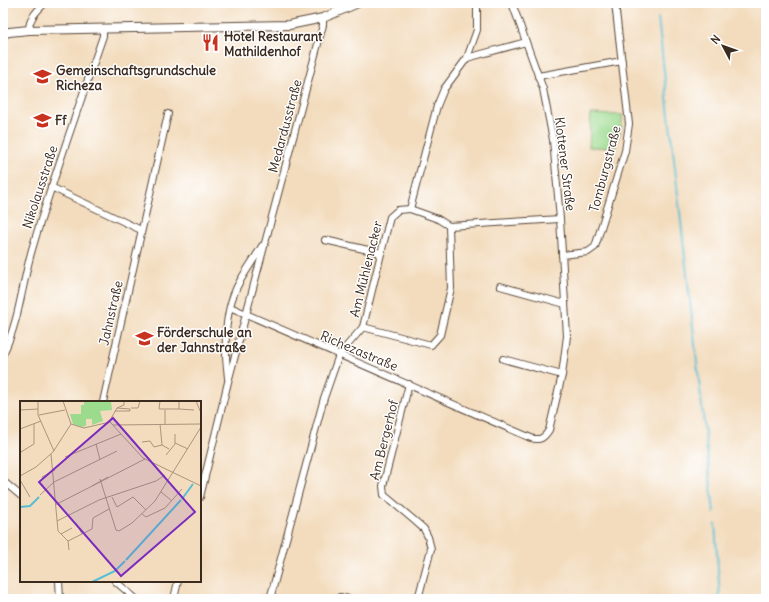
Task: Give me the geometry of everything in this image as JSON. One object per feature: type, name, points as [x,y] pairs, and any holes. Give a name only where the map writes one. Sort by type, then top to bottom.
[{"type":"street","points":[[29,30],[29,23],[44,3]]},
{"type":"street","points":[[3,34],[29,30],[289,25],[323,18],[358,3]]},
{"type":"street","points":[[363,327],[431,345],[440,335],[451,288],[450,226],[438,219],[410,209],[437,106],[444,89],[467,58],[477,30],[477,3]]},
{"type":"street","name":"Klottener Straße","points":[[480,415],[537,440],[544,438],[549,430],[562,375],[567,336],[560,219],[553,140],[543,89],[512,3]]},
{"type":"street","name":"Tomburgstraße","points":[[562,255],[588,252],[595,247],[625,150],[630,124],[615,3]]},
{"type":"street","name":"Medardusstraße","points":[[201,493],[228,382],[323,25],[323,18]]},
{"type":"street","name":"Nikolausstraße","points":[[3,354],[16,324],[32,248],[51,187],[103,36],[104,28]]},
{"type":"street","points":[[467,58],[526,42]]},
{"type":"street","points":[[538,76],[622,61]]},
{"type":"street","name":"Jahnstraße","points":[[103,401],[113,352],[168,114]]},
{"type":"street","points":[[51,187],[141,230]]},
{"type":"street","name":"Am Mühlenacker","points":[[270,599],[324,398],[339,355],[363,327],[390,217],[398,210],[410,209]]},
{"type":"street","name":"Klottener Straße","points":[[450,226],[560,219]]},
{"type":"street","name":"Medardusstraße","points":[[228,382],[225,360],[225,332],[230,307],[240,282],[266,240]]},
{"type":"street","points":[[325,240],[381,253]]},
{"type":"street","points":[[500,286],[565,304]]},
{"type":"street","name":"Richezastraße","points":[[230,307],[480,415]]},
{"type":"street","points":[[503,360],[562,375]]},
{"type":"street","name":"Am Bergerhof","points":[[409,384],[383,486],[384,495],[424,529],[428,537],[431,549],[418,599]]},
{"type":"street","points":[[3,491],[5,482],[20,495]]},
{"type":"street","points":[[59,582],[60,599]]},
{"type":"street","points":[[116,582],[136,599]]},
{"type":"street","points":[[174,599],[178,582]]},
{"type":"street","points":[[340,597],[349,599]]},
{"type":"green space","points":[[591,114],[623,115],[621,129],[615,148],[589,147]]},
{"type":"waterway","points":[[655,3],[656,7]]},
{"type":"waterway","points":[[658,18],[714,513]]},
{"type":"waterway","points":[[715,524],[720,599]]},
{"type":"place","name":"Hotel Restaurant Mathildenhof","points":[[211,43]]},
{"type":"place","name":"Gemeinschaftsgrundschule Richeza","points":[[43,77]]},
{"type":"place","name":"Ff","points":[[42,120]]},
{"type":"place","name":"Förderschule an der Jahnstraße","points":[[144,339]]}]
